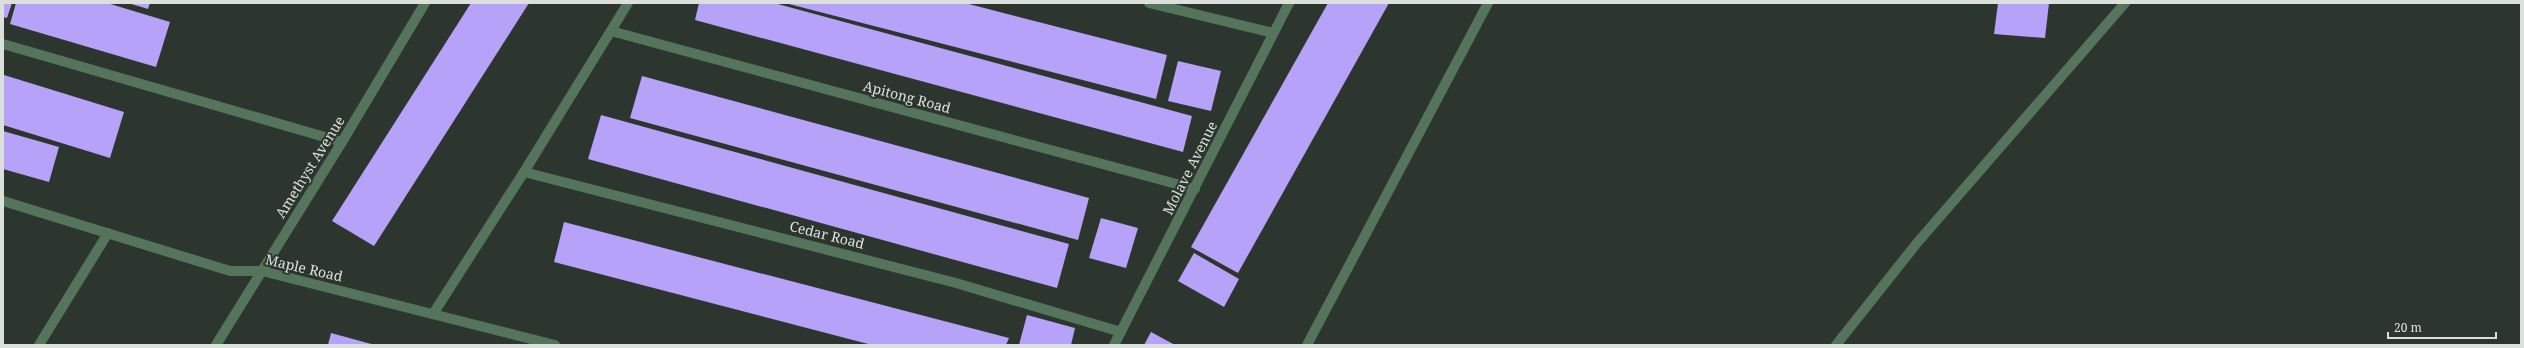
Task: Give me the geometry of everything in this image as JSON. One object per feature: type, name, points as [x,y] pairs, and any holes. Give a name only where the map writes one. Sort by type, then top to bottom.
[{"type":"street","name":"Amethyst Avenue","points":[[216,345],[342,142],[425,3]]},
{"type":"street","points":[[433,314],[524,172],[628,3]]},
{"type":"street","points":[[1149,3],[1273,33]]},
{"type":"street","name":"Molave Avenue","points":[[1114,345],[1195,190],[1289,3]]},
{"type":"street","points":[[1307,345],[1488,3]]},
{"type":"street","points":[[1836,345],[1917,243],[2125,3]]},
{"type":"street","name":"Apitong Road","points":[[611,31],[1195,190]]},
{"type":"street","points":[[3,44],[342,142]]},
{"type":"street","name":"Cedar Road","points":[[524,172],[956,282],[1121,332]]},
{"type":"street","name":"Maple Road","points":[[3,201],[230,271],[262,271],[555,345]]},
{"type":"street","points":[[39,345],[108,233]]},
{"type":"building","points":[[3,3],[12,3],[7,18],[3,17]]},
{"type":"building","points":[[16,3],[107,3],[170,22],[156,67],[10,24]]},
{"type":"building","points":[[128,3],[150,3],[148,9]]},
{"type":"building","points":[[471,3],[529,3],[374,246],[332,221]]},
{"type":"building","points":[[699,3],[774,3],[1192,116],[1183,152],[695,20]]},
{"type":"building","points":[[785,3],[965,3],[1167,55],[1156,99]]},
{"type":"building","points":[[1328,3],[1389,3],[1238,273],[1191,247]]},
{"type":"building","points":[[1998,3],[2049,3],[2045,38],[1994,34]]},
{"type":"building","points":[[1178,61],[1221,71],[1211,111],[1168,101]]},
{"type":"building","points":[[4,75],[124,112],[110,158],[3,125]]},
{"type":"building","points":[[642,76],[1089,198],[1078,240],[630,118]]},
{"type":"building","points":[[601,115],[1069,244],[1057,288],[588,159]]},
{"type":"building","points":[[3,131],[59,147],[49,182],[3,169]]},
{"type":"building","points":[[1101,218],[1138,228],[1126,268],[1089,258]]},
{"type":"building","points":[[564,222],[1009,338],[1006,345],[872,345],[554,262]]},
{"type":"building","points":[[1194,253],[1239,279],[1224,307],[1178,281]]},
{"type":"building","points":[[1027,315],[1075,328],[1071,345],[1019,345]]},
{"type":"building","points":[[1151,332],[1175,345],[1144,345]]},
{"type":"building","points":[[331,333],[375,345],[328,345]]}]
